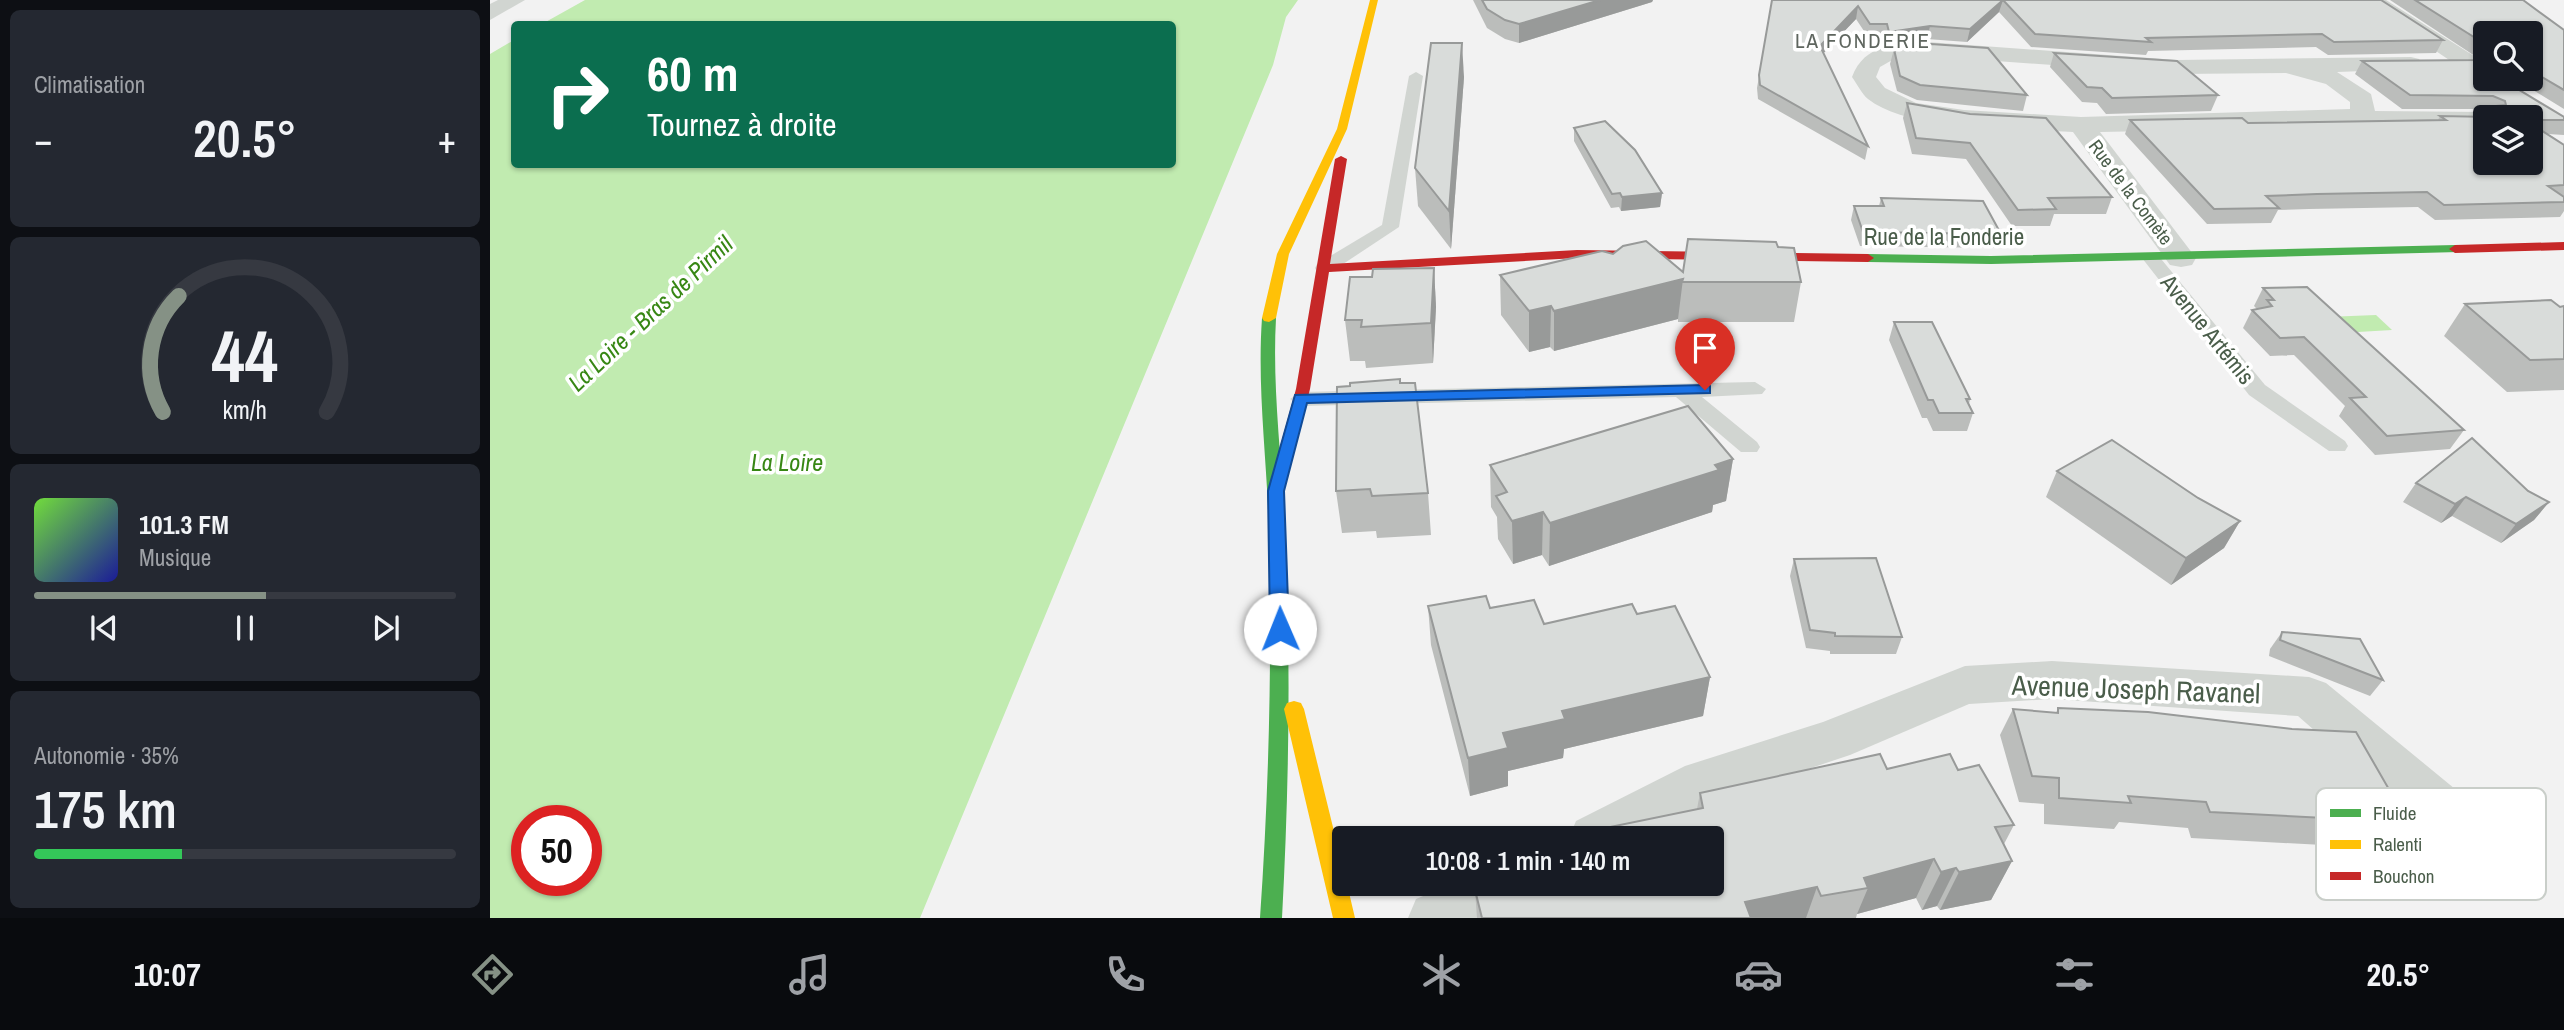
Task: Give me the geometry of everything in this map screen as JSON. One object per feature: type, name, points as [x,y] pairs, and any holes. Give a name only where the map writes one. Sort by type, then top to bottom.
[{"type":"main road","points":[[1276,491],[1301,398],[1324,268],[1327,235],[1340,176],[1342,129],[1374,0]]},
{"type":"main road","points":[[1271,918],[1278,807],[1280,657],[1276,491],[1269,393],[1270,303],[1274,276],[1289,235],[1342,129]]},
{"type":"main road","name":"Rue de la Fonderie","points":[[1324,268],[1577,254],[1900,260],[2181,258],[2564,246]]},
{"type":"main road","points":[[1270,303],[1324,268]]},
{"type":"main road","points":[[1280,657],[1344,918]]},
{"type":"street","points":[[490,13],[514,0]]},
{"type":"street","points":[[2371,0],[2473,65]]},
{"type":"street","name":"Rue de la Comète","points":[[2473,74],[2288,66],[2177,67],[1927,49],[1889,53],[1869,63],[1864,78],[1876,93],[1910,110],[1964,118],[2081,125],[2354,119],[2473,120]]},
{"type":"street","name":"Rue de la Comète","points":[[2288,66],[2335,79],[2356,91],[2365,106],[2354,119]]},
{"type":"street","name":"Rue de la Comète","points":[[2081,125],[2181,258]]},
{"type":"street","name":"Avenue Joseph Ravanel","points":[[1618,826],[1703,782],[1833,740],[1965,685],[2052,680],[2309,697],[2416,788]]},
{"type":"street","points":[[1436,918],[1486,896]]},
{"type":"lane","points":[[1324,268],[1390,227],[1416,76]]},
{"type":"lane","name":"Avenue Artémis","points":[[2151,258],[2257,390],[2337,446]]},
{"type":"lane","points":[[1301,398],[1755,389]]},
{"type":"lane","points":[[1680,390],[1749,447]]},
{"type":"water","name":"La Loire","points":[[585,0],[1298,0],[1286,17],[1273,65],[920,918],[490,918],[490,54],[511,42],[511,168],[1176,168],[1176,21],[547,21]]},
{"type":"water","points":[[2376,315],[2392,330],[2341,333],[2326,317]]},
{"type":"building","points":[[1482,0],[1600,0],[1519,24],[1505,20],[1487,9]]},
{"type":"building","points":[[1772,0],[2003,0],[1970,29],[1930,26],[1889,32],[1887,24],[1870,24],[1858,6],[1820,46],[1868,146],[1760,85],[1759,75]]},
{"type":"building","points":[[2003,0],[2381,0],[2443,40],[2334,42],[2322,34],[2146,38],[2151,42],[2035,34]]},
{"type":"building","points":[[2415,0],[2523,0],[2564,30],[2564,90],[2543,78],[2543,21],[2473,21],[2473,36]]},
{"type":"building","points":[[1431,43],[1462,43],[1449,211],[1415,168]]},
{"type":"building","points":[[1931,44],[1988,48],[2027,95],[1920,85],[1900,76],[1894,49]]},
{"type":"building","points":[[2054,53],[2177,61],[2218,95],[2112,98],[2102,88],[2087,87]]},
{"type":"building","points":[[2473,60],[2473,91],[2521,91],[2564,117],[2564,120],[2543,120],[2543,105],[2506,105],[2505,101],[2493,96],[2410,95],[2362,61]]},
{"type":"building","points":[[1907,103],[1970,114],[2046,118],[2112,197],[2048,198],[2056,209],[2018,210],[1970,143],[1916,138]]},
{"type":"building","points":[[2440,116],[2473,117],[2473,175],[2543,175],[2543,131],[2564,145],[2564,185],[2548,186],[2564,197],[2564,202],[2444,205],[2427,192],[2317,194],[2266,196],[2279,208],[2214,209],[2130,120],[2242,118],[2248,123],[2446,120]]},
{"type":"building","points":[[1605,121],[1635,150],[1662,193],[1622,197],[1620,193],[1612,194],[1574,128]]},
{"type":"building","points":[[1881,198],[1983,201],[2001,234],[1863,232],[1854,206],[1884,206]]},
{"type":"building","points":[[1688,239],[1776,242],[1778,247],[1794,248],[1801,282],[1682,282],[1683,279],[1554,311],[1551,306],[1529,311],[1500,275],[1602,251],[1613,254],[1623,246],[1646,241],[1683,272]]},
{"type":"building","points":[[1434,268],[1431,323],[1361,327],[1362,320],[1345,320],[1350,277],[1372,277],[1373,269]]},
{"type":"building","points":[[2307,287],[2464,430],[2387,436],[2350,398],[2366,397],[2304,337],[2280,338],[2252,310],[2272,306],[2267,300],[2274,300],[2263,288]]},
{"type":"building","points":[[2551,300],[2560,307],[2564,306],[2564,359],[2530,360],[2465,304]]},
{"type":"building","points":[[1894,322],[1932,322],[1970,399],[1966,399],[1973,413],[1939,413],[1933,400],[1928,400]]},
{"type":"building","points":[[1400,379],[1400,383],[1415,383],[1428,493],[1372,496],[1370,489],[1336,491],[1337,387],[1350,386],[1350,383]]},
{"type":"building","points":[[1688,406],[1733,459],[1715,465],[1719,470],[1550,523],[1543,512],[1512,521],[1496,496],[1507,492],[1490,465]]},
{"type":"building","points":[[2472,438],[2528,491],[2549,502],[2516,524],[2466,497],[2455,504],[2416,483]]},
{"type":"building","points":[[2112,440],[2198,498],[2240,521],[2186,558],[2057,471]]},
{"type":"building","points":[[1876,558],[1902,637],[1835,636],[1835,633],[1810,630],[1794,559]]},
{"type":"building","points":[[1486,596],[1490,608],[1534,600],[1544,624],[1632,604],[1637,614],[1675,606],[1710,677],[1562,711],[1565,719],[1503,733],[1508,748],[1468,758],[1428,606]]},
{"type":"building","points":[[2282,632],[2360,639],[2383,680],[2280,640]]},
{"type":"building","points":[[2058,708],[2148,712],[2292,729],[2356,732],[2388,788],[2316,788],[2316,817],[2210,812],[2206,802],[2128,796],[2131,803],[2059,798],[2059,778],[2032,776],[2013,709],[2058,713]]},
{"type":"building","points":[[1880,754],[1887,769],[1950,754],[1958,770],[1979,765],[2014,825],[1995,827],[2012,861],[1959,872],[1956,868],[1941,872],[1934,859],[1864,878],[1868,888],[1821,896],[1817,887],[1745,902],[1751,918],[1482,918],[1476,896],[1724,896],[1724,826],[1615,826],[1703,808],[1700,793]]},
{"type":"traffic: fast","points":[[1868,258],[1991,260],[2455,249]]},
{"type":"traffic: fast","points":[[1269,318],[1267,371],[1276,504],[1279,627],[1278,773],[1271,918]]},
{"type":"traffic: slow","points":[[1269,318],[1283,254],[1342,129],[1374,0]]},
{"type":"traffic: slow","points":[[1294,709],[1344,918]]},
{"type":"traffic: jam","points":[[1284,461],[1303,389],[1341,159]]},
{"type":"traffic: jam","points":[[2455,249],[2564,246]]},
{"type":"traffic: jam","points":[[1324,268],[1577,254],[1868,258]]},
{"type":"district","name":"LA FONDERIE","points":[[1863,40]]},
{"type":"route","points":[[1280,629],[1276,491],[1301,398],[1705,390]]},
{"type":"water label","name":"La Loire - Bras de Pirmil","points":[[650,313]]}]
